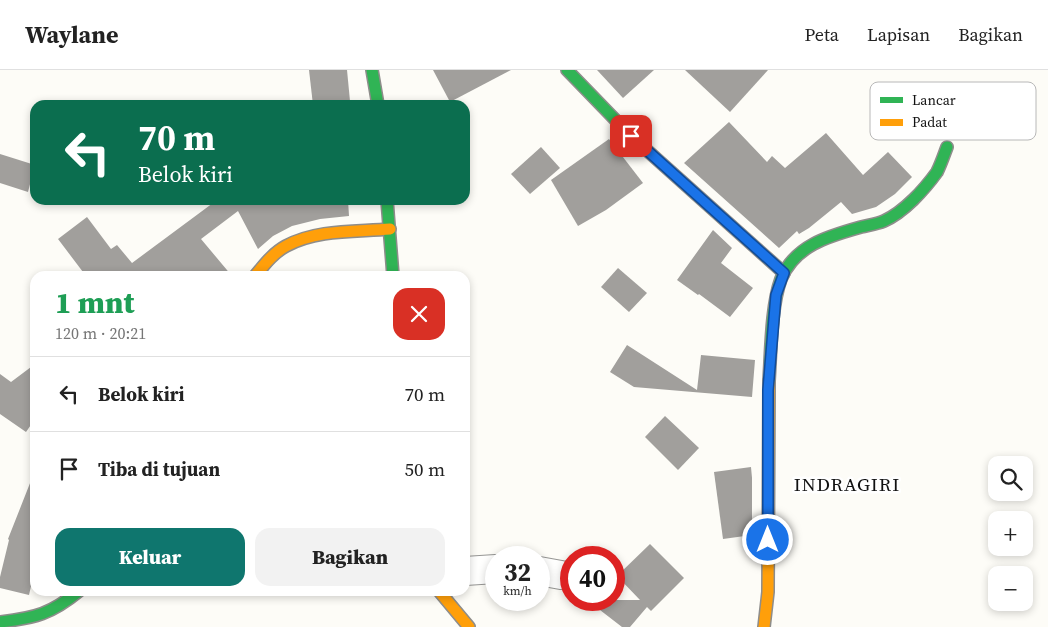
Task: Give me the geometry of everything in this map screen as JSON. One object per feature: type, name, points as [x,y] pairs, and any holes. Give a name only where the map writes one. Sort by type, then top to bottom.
[{"type":"street","points":[[372,70],[377,100]]},
{"type":"street","points":[[567,70],[631,136],[784,273]]},
{"type":"street","points":[[764,627],[768,592],[768,390],[776,295],[784,273],[795,255],[809,245],[826,238],[883,222],[903,209],[936,171],[947,147]]},
{"type":"street","points":[[388,205],[393,271]]},
{"type":"street","points":[[259,271],[286,246],[305,238],[319,235],[390,229]]},
{"type":"street","points":[[470,571],[485,570]]},
{"type":"street","points":[[0,622],[30,619],[44,615],[60,607],[73,596]]},
{"type":"street","points":[[443,596],[469,627]]},
{"type":"building","points":[[309,70],[347,70],[350,100],[312,100]]},
{"type":"building","points":[[433,70],[511,70],[454,100],[449,100]]},
{"type":"building","points":[[597,70],[654,70],[623,98]]},
{"type":"building","points":[[685,70],[768,70],[730,112]]},
{"type":"building","points":[[729,122],[767,162],[772,156],[785,168],[826,133],[863,175],[888,152],[912,177],[895,194],[876,207],[852,214],[841,202],[809,228],[799,234],[797,231],[779,248],[684,163]]},
{"type":"building","points":[[609,139],[643,183],[606,210],[578,226],[551,180]]},
{"type":"building","points":[[541,147],[560,168],[530,194],[511,174]]},
{"type":"building","points":[[0,154],[30,163],[28,192],[0,183]]},
{"type":"building","points":[[210,205],[348,205],[349,216],[320,219],[292,226],[273,236],[258,249],[238,211],[201,239],[228,271],[82,271],[58,239],[87,217],[111,249],[117,245],[132,263]]},
{"type":"building","points":[[713,230],[732,248],[721,263],[753,288],[730,317],[677,280]]},
{"type":"building","points":[[618,268],[647,293],[629,312],[601,287]]},
{"type":"building","points":[[627,345],[697,390],[701,355],[755,360],[752,397],[634,387],[610,372]]},
{"type":"building","points":[[30,368],[30,426],[26,432],[0,414],[0,374],[11,382]]},
{"type":"building","points":[[665,416],[699,448],[678,470],[645,437]]},
{"type":"building","points":[[751,467],[752,535],[723,539],[714,472]]},
{"type":"building","points":[[30,483],[29,595],[0,588],[0,577],[8,539]]},
{"type":"building","points":[[650,544],[684,578],[651,611],[647,607],[630,627],[622,627],[601,611],[625,611],[625,600],[640,600],[625,584],[625,568]]},
{"type":"traffic: fast","points":[[372,70],[377,100]]},
{"type":"traffic: fast","points":[[567,70],[631,136],[784,273]]},
{"type":"traffic: fast","points":[[769,381],[775,302],[781,279],[787,267],[804,250],[825,238],[881,222],[899,212],[920,193],[937,172],[947,147]]},
{"type":"traffic: fast","points":[[387,205],[393,271]]},
{"type":"traffic: fast","points":[[0,622],[42,614],[73,596]]},
{"type":"traffic: slow","points":[[259,271],[277,252],[298,241],[337,232],[390,229]]},
{"type":"traffic: slow","points":[[764,627],[768,592],[769,381]]},
{"type":"traffic: slow","points":[[443,596],[469,627]]},
{"type":"district","name":"INDRAGIRI","points":[[847,484]]},
{"type":"route","points":[[631,136],[784,273],[776,295],[768,390],[768,540]]}]
